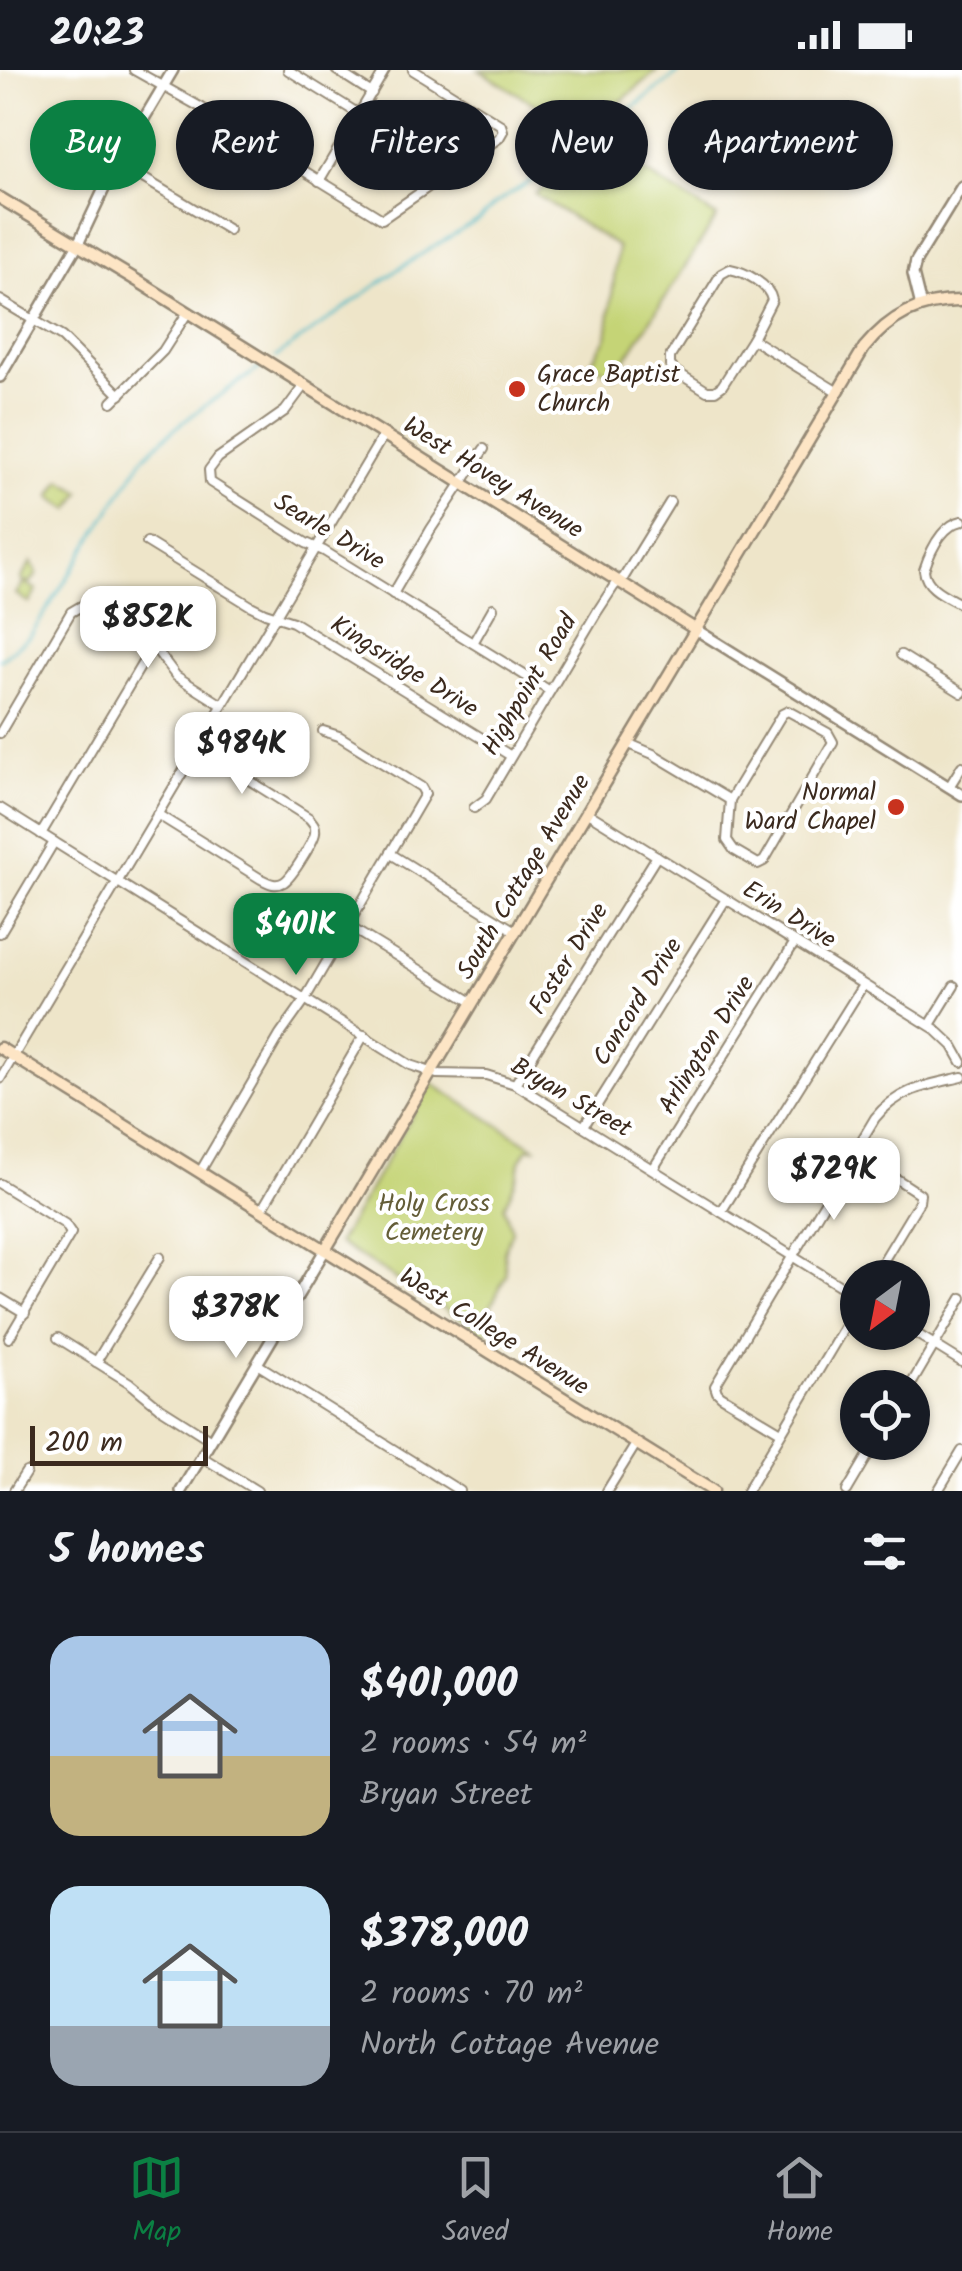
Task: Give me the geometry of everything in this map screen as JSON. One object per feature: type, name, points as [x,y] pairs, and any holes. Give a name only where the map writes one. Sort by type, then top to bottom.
[{"type":"main road","name":"West Hovey Avenue","points":[[0,198],[695,629]]},
{"type":"main road","points":[[921,306],[962,301]]},
{"type":"main road","name":"South Cottage Avenue","points":[[324,1250],[838,392],[875,334],[901,314],[921,306]]},
{"type":"main road","name":"West College Avenue","points":[[0,1048],[712,1491]]},
{"type":"street","points":[[134,70],[334,190]]},
{"type":"street","points":[[155,100],[173,70]]},
{"type":"street","points":[[288,70],[334,101]]},
{"type":"street","points":[[336,70],[372,92]]},
{"type":"street","points":[[368,100],[386,70]]},
{"type":"street","points":[[413,70],[461,100]]},
{"type":"street","points":[[495,121],[504,131],[495,140]]},
{"type":"street","points":[[319,181],[334,156]]},
{"type":"street","points":[[156,185],[228,230]]},
{"type":"street","points":[[921,306],[913,274],[916,261],[962,186]]},
{"type":"street","points":[[0,377],[78,244],[102,190]]},
{"type":"street","points":[[334,190],[382,218],[423,190]]},
{"type":"street","points":[[730,268],[771,293],[770,307],[752,339],[716,391],[707,391],[670,364],[670,357],[721,274],[730,268]]},
{"type":"street","points":[[0,300],[71,344],[120,395]]},
{"type":"street","points":[[112,402],[163,351],[188,312]]},
{"type":"street","points":[[752,339],[838,392]]},
{"type":"street","name":"Searle Drive","points":[[304,384],[285,411],[218,458],[208,477],[214,486],[550,690]]},
{"type":"street","points":[[0,1079],[384,434]]},
{"type":"street","points":[[393,594],[484,448]]},
{"type":"street","name":"Highpoint Road","points":[[474,808],[486,799],[614,586],[624,577],[670,502]]},
{"type":"street","points":[[962,522],[952,523],[946,529],[924,570],[926,582],[962,605]]},
{"type":"street","name":"Kingsridge Drive","points":[[147,542],[251,606],[293,622],[511,756]]},
{"type":"street","points":[[0,733],[79,606],[92,609],[152,647],[176,676],[222,705]]},
{"type":"street","points":[[473,643],[493,608]]},
{"type":"street","name":"West Hovey Avenue","points":[[695,629],[962,796]]},
{"type":"street","points":[[41,834],[152,647]]},
{"type":"street","points":[[900,654],[962,693]]},
{"type":"street","points":[[784,712],[793,712],[831,737],[831,748],[761,863],[730,845],[730,800],[784,712]]},
{"type":"street","points":[[200,1172],[425,793],[422,787],[324,731]]},
{"type":"street","points":[[627,744],[653,754],[730,800]]},
{"type":"street","points":[[157,814],[261,879],[278,884],[290,877],[314,838],[309,818],[197,747]]},
{"type":"street","points":[[949,787],[962,766]]},
{"type":"street","name":"Bryan Street","points":[[0,808],[410,1065],[452,1076],[486,1075],[515,1084],[840,1289]]},
{"type":"street","name":"Erin Drive","points":[[586,812],[930,1025],[949,1041],[962,1062]]},
{"type":"street","points":[[0,933],[54,842]]},
{"type":"street","points":[[391,854],[515,931]]},
{"type":"street","name":"Foster Drive","points":[[515,1084],[657,856]]},
{"type":"street","name":"Concord Drive","points":[[584,1126],[726,899]]},
{"type":"street","points":[[348,926],[472,1002]]},
{"type":"street","name":"Arlington Drive","points":[[653,1169],[795,942]]},
{"type":"street","points":[[722,1212],[863,984]]},
{"type":"street","points":[[930,1025],[954,986]]},
{"type":"street","points":[[262,1211],[364,1035]]},
{"type":"street","points":[[781,1432],[721,1396],[716,1390],[718,1380],[875,1118],[894,1098],[920,1086],[962,1077]]},
{"type":"street","points":[[855,1152],[920,1194],[884,1260]]},
{"type":"street","points":[[0,1184],[66,1224],[70,1231],[10,1338]]},
{"type":"street","points":[[181,1491],[324,1250]]},
{"type":"street","points":[[96,1362],[160,1256]]},
{"type":"street","points":[[0,1298],[25,1314]]},
{"type":"street","points":[[919,1370],[962,1298]]},
{"type":"street","points":[[747,1491],[840,1332]]},
{"type":"street","points":[[58,1338],[211,1440]]},
{"type":"street","points":[[930,1342],[962,1362]]},
{"type":"street","points":[[256,1364],[460,1491]]},
{"type":"street","points":[[606,1491],[636,1444]]},
{"type":"street","points":[[938,1491],[962,1451]]},
{"type":"street","points":[[202,1457],[257,1491]]},
{"type":"street","points":[[846,1491],[865,1460]]},
{"type":"street","points":[[14,1491],[26,1472]]},
{"type":"green space","points":[[479,70],[658,70],[623,100],[528,100]]},
{"type":"green space","points":[[648,174],[668,190],[717,217],[614,377],[591,362],[607,337],[618,247],[535,194],[541,190],[648,190]]},
{"type":"green space","points":[[61,480],[81,492],[70,510],[51,497]]},
{"type":"green space","points":[[31,562],[37,574],[31,582],[21,579]]},
{"type":"green space","points":[[24,582],[37,590],[29,603],[16,594]]},
{"type":"green space","name":"Holy Cross Cemetery","points":[[431,1083],[535,1148],[527,1149],[520,1161],[518,1176],[504,1207],[512,1230],[504,1252],[506,1275],[487,1314],[488,1336],[338,1243]]},
{"type":"waterway","points":[[276,357],[397,270],[480,219],[495,204],[571,155],[682,70]]},
{"type":"waterway","points":[[0,660],[31,635],[143,458],[185,421],[260,368]]},
{"type":"place","name":"Grace Baptist Church","points":[[517,389]]},
{"type":"place","name":"Normal Ward Chapel","points":[[896,807]]}]
